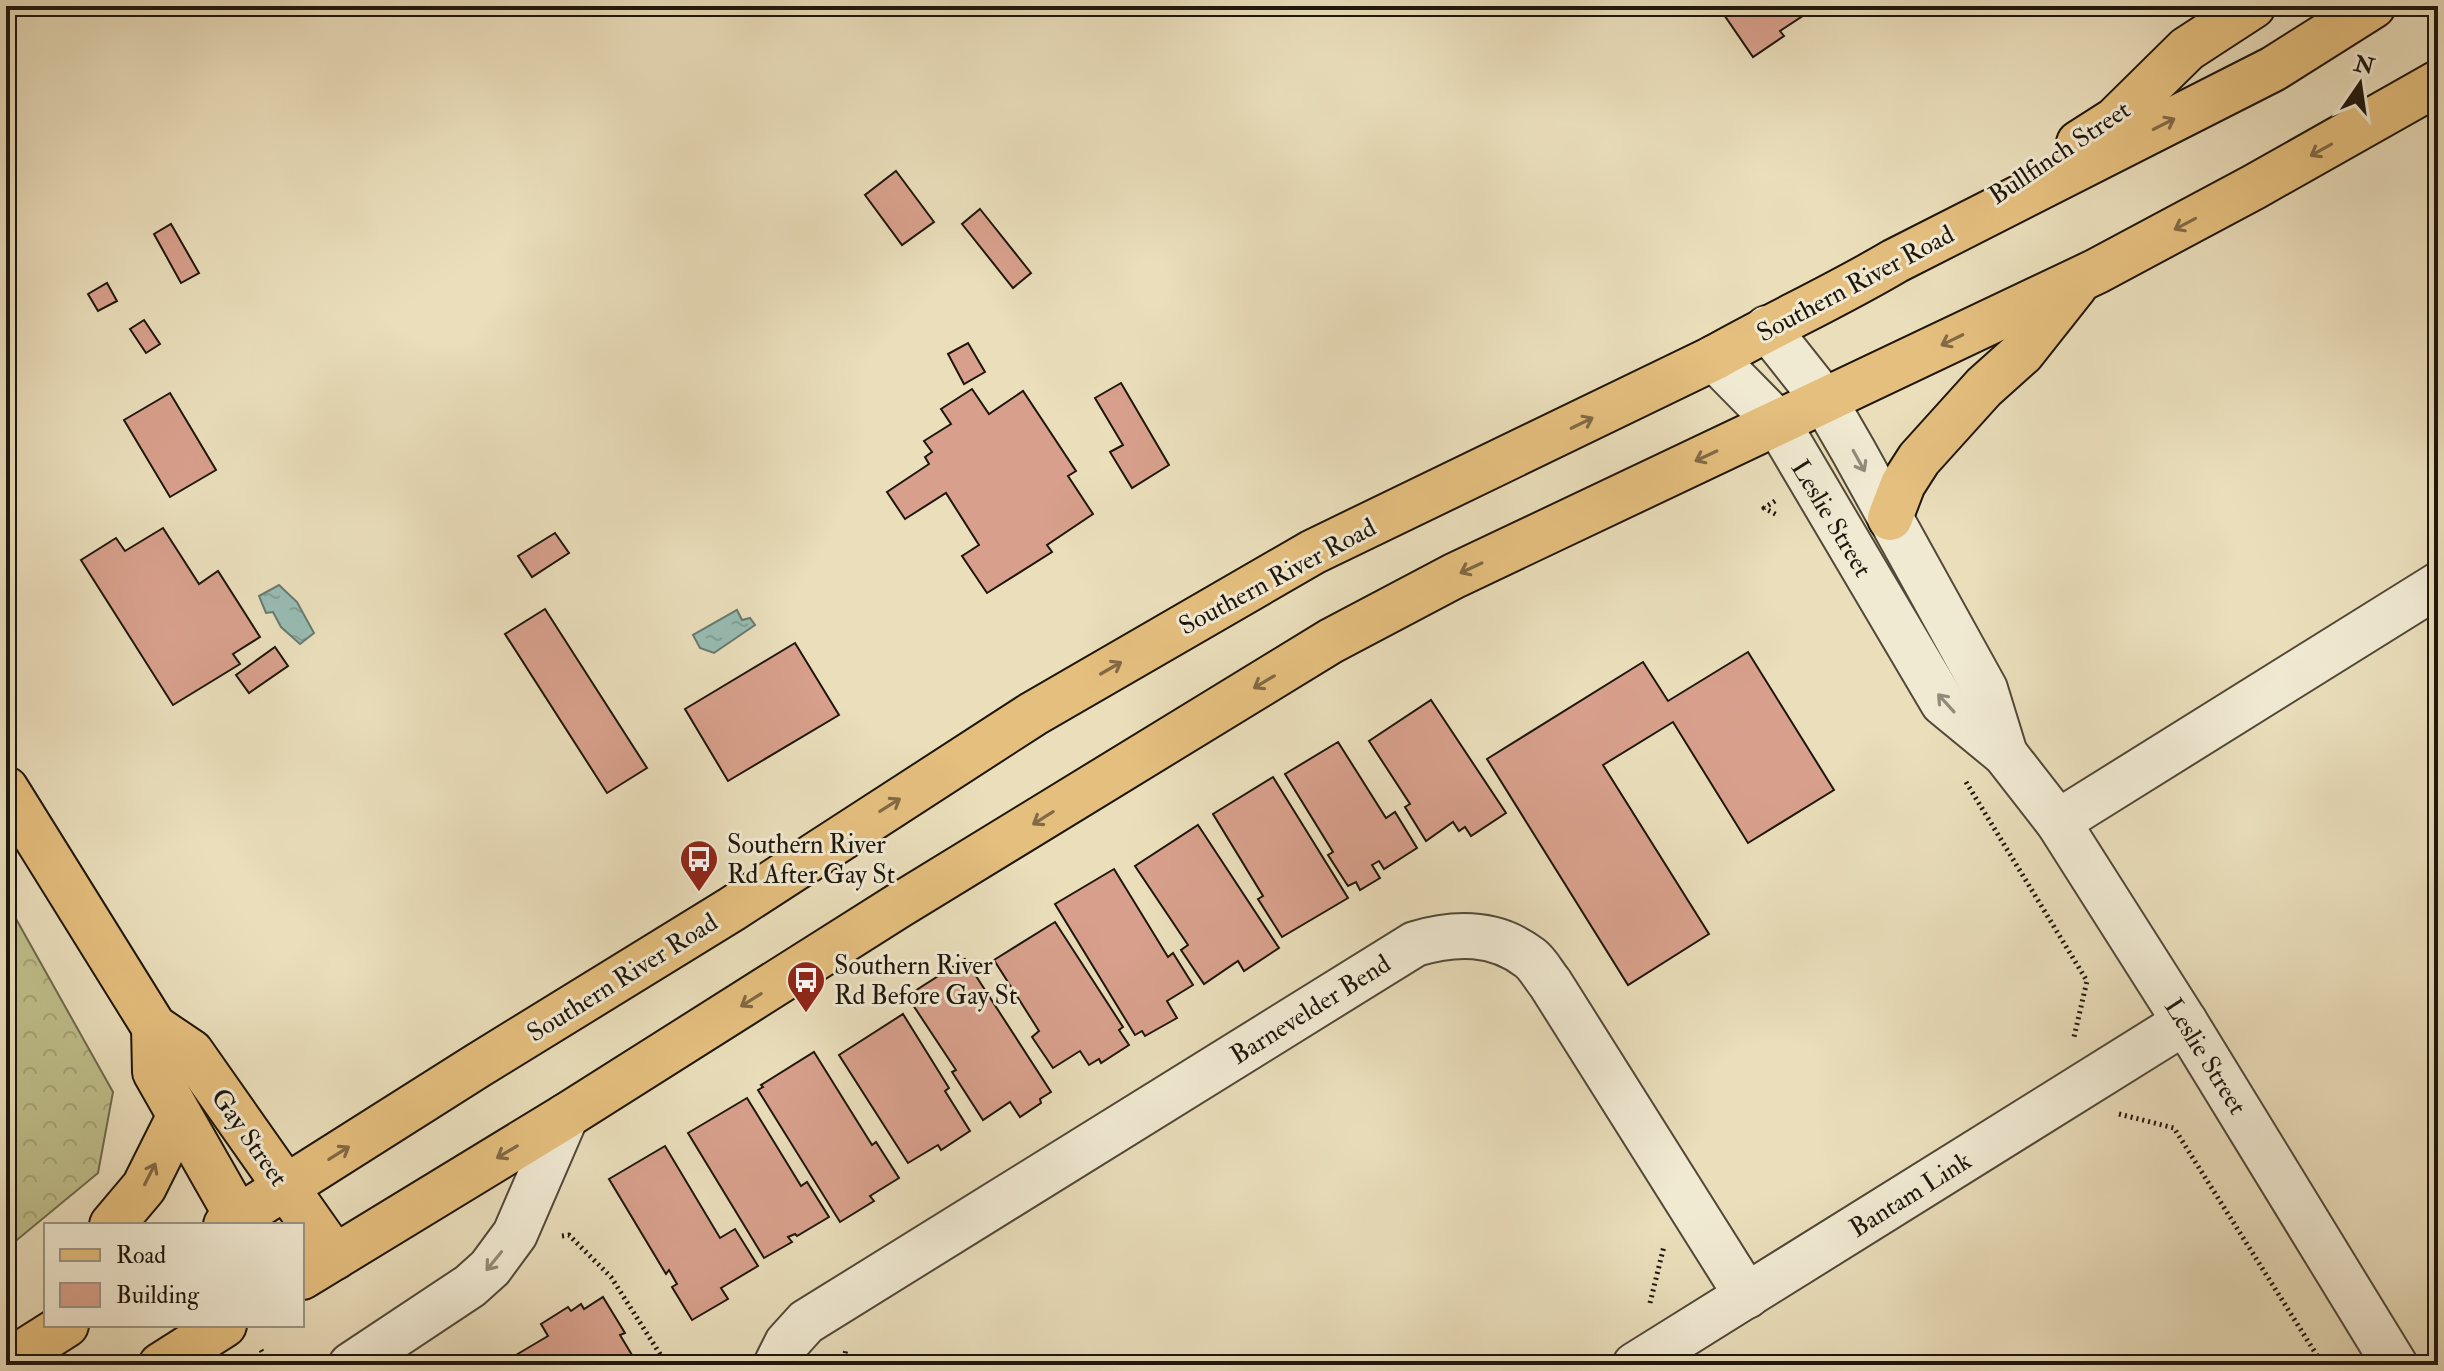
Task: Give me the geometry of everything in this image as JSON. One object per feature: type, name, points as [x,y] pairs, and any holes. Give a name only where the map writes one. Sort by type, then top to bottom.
[{"type":"main road","name":"Bullfinch Street","points":[[1895,261],[2115,120],[2187,49],[2253,6]]},
{"type":"main road","name":"Southern River Road","points":[[235,1223],[285,1188],[732,909],[1046,706],[1313,552],[1714,358],[1895,261],[2273,69],[2373,6]]},
{"type":"main road","points":[[319,1267],[566,1116],[898,906],[1331,641],[1454,576],[2082,278],[2254,187],[2438,83]]},
{"type":"main road","points":[[1890,518],[1903,484],[1919,459],[1976,396],[2022,353],[2082,278]]},
{"type":"main road","name":"Gay Street","points":[[6,789],[154,1027],[191,1052],[285,1188],[300,1223]]},
{"type":"main road","name":"Gay Street","points":[[154,1027],[155,1072],[235,1223]]},
{"type":"main road","points":[[114,1223],[144,1187],[179,1117]]},
{"type":"main road","name":"Gay Street","points":[[304,1232],[319,1267]]},
{"type":"main road","points":[[10,1361],[44,1310]]},
{"type":"main road","points":[[10,1361],[63,1327]]},
{"type":"main road","points":[[161,1365],[221,1327]]},
{"type":"street","name":"Leslie Street","points":[[1767,328],[1824,400],[1890,518],[1985,689],[2005,754]]},
{"type":"street","name":"Leslie Street","points":[[1714,358],[1777,422],[1943,703],[2005,754],[2058,822],[2185,1022],[2395,1365]]},
{"type":"street","points":[[2058,822],[2438,585]]},
{"type":"street","name":"Barnevelder Bend","points":[[776,1365],[787,1343],[806,1322],[1415,944],[1443,936],[1468,934],[1502,944],[1531,959],[1550,983],[1747,1296]]},
{"type":"street","name":"Bantam Link","points":[[1650,1355],[2185,1022]]},
{"type":"street","points":[[351,1365],[470,1286],[490,1268],[515,1234],[566,1116]]},
{"type":"path","points":[[1764,508],[1786,520]]},
{"type":"path","points":[[1962,776],[2087,981],[2074,1039],[2052,1050],[2072,1092]]},
{"type":"path","points":[[2112,1112],[2174,1128],[2323,1365]]},
{"type":"path","points":[[515,1234],[569,1235],[611,1277],[667,1365]]},
{"type":"path","points":[[1650,1355],[1648,1311],[1665,1241]]},
{"type":"path","points":[[843,1365],[847,1346]]},
{"type":"green space","points":[[6,901],[113,1092],[98,1173],[6,1249]]},
{"type":"water","points":[[279,585],[297,602],[314,633],[300,644],[281,627],[273,612],[266,613],[259,596]]},
{"type":"water","points":[[737,610],[742,620],[750,618],[755,625],[714,653],[700,648],[693,635]]},
{"type":"building","points":[[1718,6],[1828,6],[1815,15],[1812,10],[1780,31],[1784,36],[1753,57]]},
{"type":"building","points":[[896,171],[934,222],[902,245],[865,195]]},
{"type":"building","points":[[980,209],[1031,273],[1013,288],[962,224]]},
{"type":"building","points":[[171,224],[199,273],[181,283],[154,234]]},
{"type":"building","points":[[107,283],[117,301],[98,311],[88,294]]},
{"type":"building","points":[[144,320],[160,344],[146,353],[130,329]]},
{"type":"building","points":[[968,343],[985,372],[964,384],[948,354]]},
{"type":"building","points":[[1121,383],[1169,465],[1132,488],[1110,452],[1123,445],[1095,398]]},
{"type":"building","points":[[972,389],[989,414],[1023,391],[1076,471],[1068,476],[1093,514],[1047,545],[1052,552],[987,593],[962,556],[979,545],[946,493],[905,519],[887,492],[929,464],[925,457],[932,452],[924,441],[951,424],[941,409]]},
{"type":"building","points":[[170,393],[216,470],[170,497],[124,420]]},
{"type":"building","points":[[163,528],[199,584],[218,571],[260,637],[233,654],[240,664],[173,705],[81,560],[116,538],[125,551]]},
{"type":"building","points":[[555,533],[569,553],[532,577],[518,556]]},
{"type":"building","points":[[545,609],[647,768],[607,793],[505,634]]},
{"type":"building","points":[[795,643],[839,715],[728,781],[685,709]]},
{"type":"building","points":[[275,647],[288,666],[249,693],[236,675]]},
{"type":"building","points":[[1748,652],[1834,790],[1748,843],[1673,722],[1603,765],[1709,934],[1628,985],[1487,759],[1643,662],[1668,701]]},
{"type":"building","points":[[1431,700],[1506,813],[1471,836],[1465,827],[1459,831],[1453,822],[1426,841],[1405,807],[1410,804],[1369,741]]},
{"type":"building","points":[[1338,742],[1386,818],[1395,812],[1417,848],[1384,869],[1379,861],[1372,865],[1380,878],[1360,890],[1356,882],[1348,886],[1328,855],[1333,852],[1285,774]]},
{"type":"building","points":[[1273,777],[1348,898],[1282,937],[1258,899],[1263,896],[1213,814]]},
{"type":"building","points":[[1198,825],[1279,948],[1244,971],[1238,961],[1204,984],[1181,950],[1188,945],[1135,866]]},
{"type":"building","points":[[1114,869],[1168,957],[1173,953],[1193,985],[1167,1001],[1177,1018],[1145,1036],[1142,1031],[1135,1035],[1055,904]]},
{"type":"building","points":[[1055,922],[1123,1027],[1119,1030],[1129,1045],[1101,1063],[1099,1059],[1089,1065],[1080,1051],[1053,1068],[1032,1037],[1039,1031],[994,960]]},
{"type":"building","points":[[965,959],[1051,1092],[1020,1117],[1010,1102],[983,1120],[952,1072],[956,1070],[907,996]]},
{"type":"building","points":[[903,1014],[949,1088],[945,1091],[970,1131],[941,1150],[938,1145],[908,1163],[839,1055]]},
{"type":"building","points":[[814,1052],[872,1145],[876,1142],[899,1178],[870,1196],[874,1201],[840,1222],[758,1090],[763,1087],[761,1085]]},
{"type":"building","points":[[747,1098],[801,1186],[807,1182],[829,1217],[797,1236],[788,1237],[792,1242],[764,1258],[688,1133]]},
{"type":"building","points":[[665,1146],[720,1238],[735,1229],[758,1266],[721,1288],[728,1299],[692,1320],[672,1287],[677,1284],[669,1270],[666,1274],[609,1179]]},
{"type":"building","points":[[603,1297],[625,1333],[620,1335],[638,1365],[523,1365],[516,1355],[548,1336],[541,1324],[568,1307],[571,1311],[581,1304],[584,1309]]},
{"type":"place","name":"Southern River Rd After Gay St","points":[[699,893]]},
{"type":"place","name":"Southern River Rd Before Gay St","points":[[806,1014]]}]
